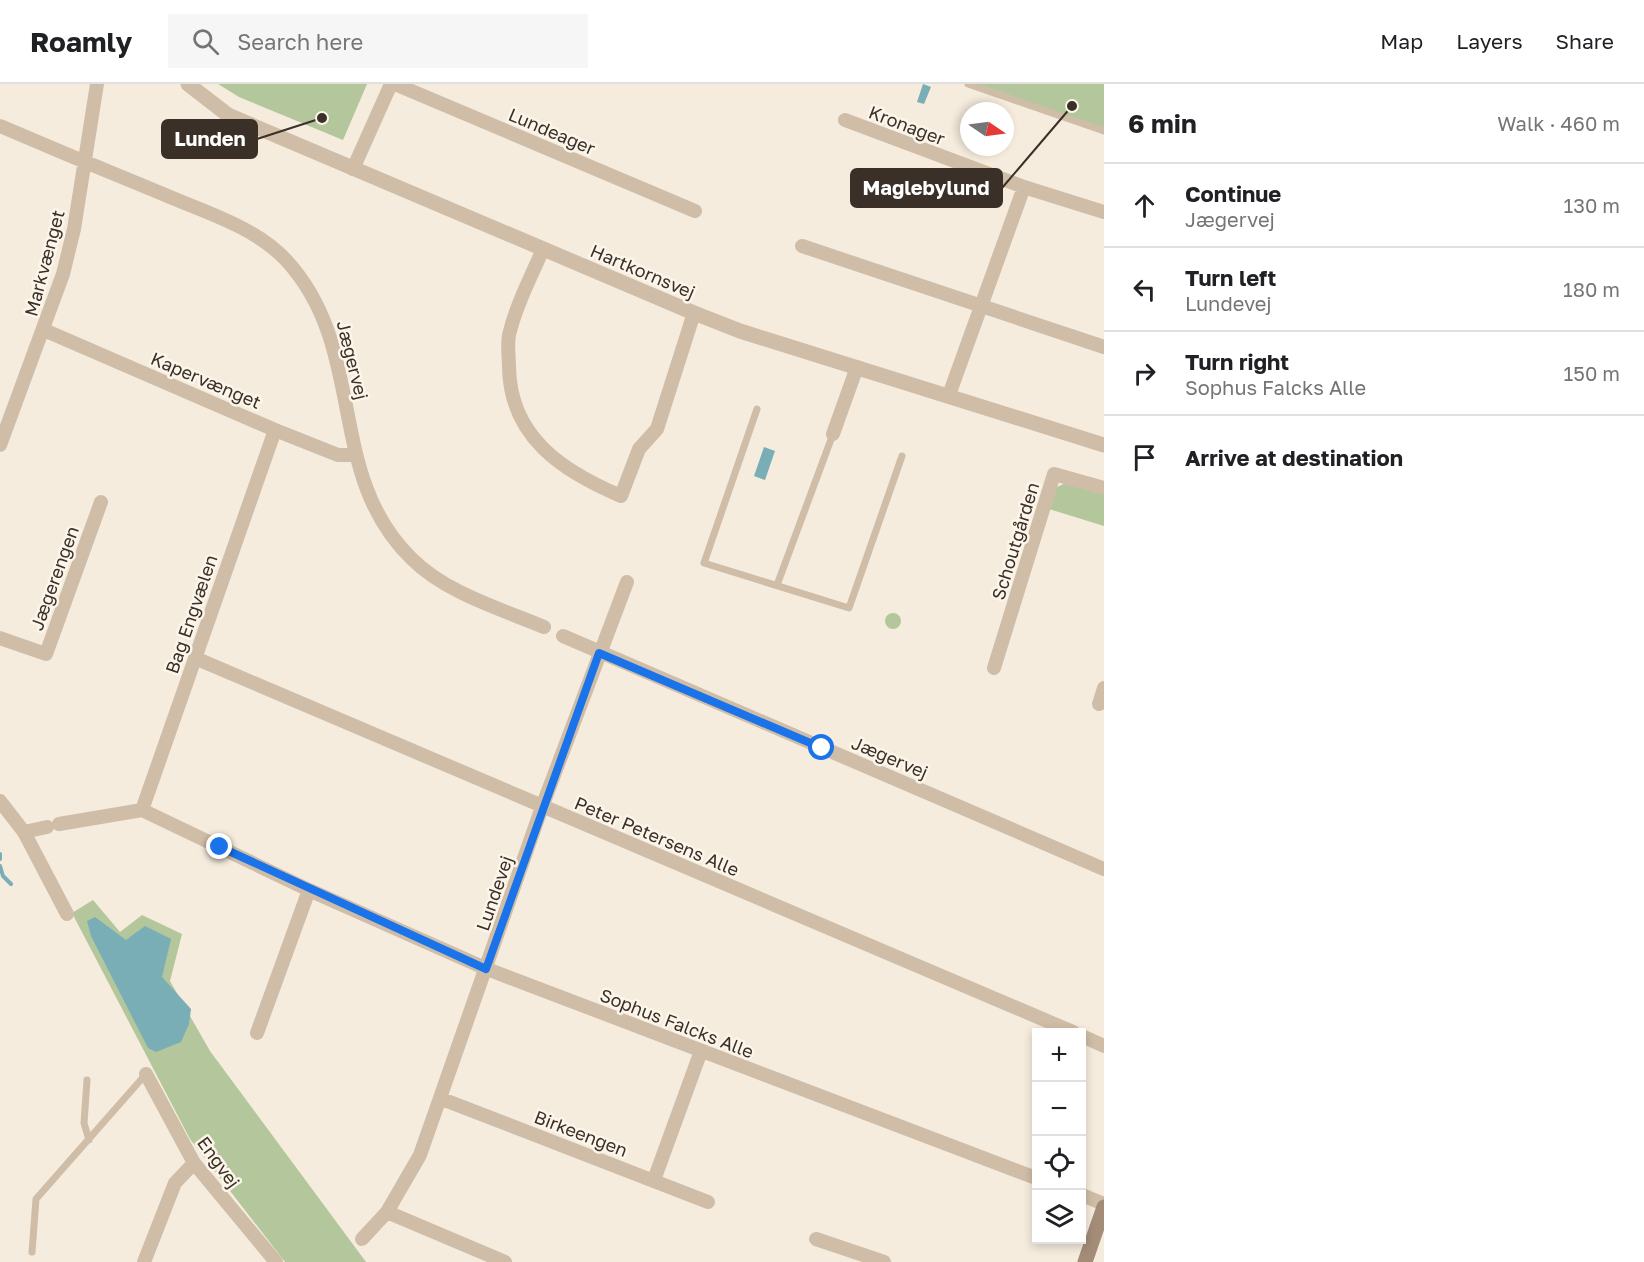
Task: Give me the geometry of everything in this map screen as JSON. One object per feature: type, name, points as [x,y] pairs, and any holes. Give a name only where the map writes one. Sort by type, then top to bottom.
[{"type":"main road","points":[[1090,1261],[1104,1205]]},
{"type":"street","name":"Markvænget","points":[[0,445],[44,330],[72,238],[97,84]]},
{"type":"street","name":"Hartkornsvej","points":[[188,84],[228,115],[694,313],[1104,445]]},
{"type":"street","name":"Lundeager","points":[[353,169],[393,84],[695,211]]},
{"type":"street","name":"Kronager","points":[[845,120],[1024,188],[1104,212]]},
{"type":"street","name":"Jægervej","points":[[0,126],[248,230],[285,259],[315,298],[329,328],[340,368],[355,455],[366,492],[387,529],[412,560],[452,588],[544,627]]},
{"type":"street","points":[[949,396],[1024,188]]},
{"type":"street","points":[[802,246],[1104,347]]},
{"type":"street","points":[[543,249],[509,337],[512,399],[528,432],[552,457],[573,474],[610,492],[621,496],[639,449],[657,429],[694,313]]},
{"type":"street","name":"Kapervænget","points":[[44,330],[275,430],[338,455],[355,455]]},
{"type":"street","points":[[833,434],[857,367]]},
{"type":"street","name":"Bag Engvælen","points":[[142,810],[275,430]]},
{"type":"street","name":"Schoutgården","points":[[994,668],[1054,474],[1104,488]]},
{"type":"street","name":"Jægerengen","points":[[0,638],[46,654],[101,502]]},
{"type":"street","name":"Lundevej","points":[[362,1239],[387,1212],[420,1155],[442,1099],[542,807],[627,582]]},
{"type":"street","name":"Jægervej","points":[[563,636],[1104,869]]},
{"type":"street","name":"Peter Petersens Alle","points":[[195,658],[1064,1028]]},
{"type":"street","points":[[1099,704],[1104,688]]},
{"type":"street","points":[[0,801],[24,832],[67,914]]},
{"type":"street","points":[[24,832],[142,810]]},
{"type":"street","name":"Sophus Falcks Alle","points":[[142,810],[309,890],[486,969],[1032,1176]]},
{"type":"street","points":[[257,1033],[309,890]]},
{"type":"street","points":[[1086,1038],[1104,1046]]},
{"type":"street","points":[[654,1180],[701,1052]]},
{"type":"street","name":"Engvej","points":[[147,1074],[194,1163],[276,1262]]},
{"type":"street","name":"Birkeengen","points":[[442,1099],[708,1202]]},
{"type":"street","points":[[144,1262],[175,1183],[194,1163]]},
{"type":"street","points":[[1086,1197],[1104,1205]]},
{"type":"street","points":[[387,1212],[504,1262]]},
{"type":"street","points":[[816,1239],[884,1262]]},
{"type":"lane","points":[[968,84],[1104,131]]},
{"type":"lane","points":[[757,409],[704,563],[849,608],[902,456]]},
{"type":"lane","points":[[777,585],[833,434]]},
{"type":"lane","points":[[32,1252],[36,1199],[147,1074]]},
{"type":"lane","points":[[87,1080],[84,1123],[88,1140]]},
{"type":"green space","points":[[218,84],[367,84],[343,140],[239,97]]},
{"type":"green space","points":[[977,84],[1104,84],[1104,128]]},
{"type":"green space","points":[[1068,482],[1104,493],[1104,526],[1049,509],[1057,487]]},
{"type":"green space","points":[[893,613],[899,615],[901,621],[899,627],[893,629],[887,627],[885,621],[887,615]]},
{"type":"green space","points":[[93,900],[120,932],[142,915],[182,934],[170,981],[210,1051],[366,1262],[285,1262],[190,1139],[72,913]]},
{"type":"water","points":[[923,84],[931,87],[924,104],[917,102]]},
{"type":"water","points":[[764,447],[775,451],[765,480],[754,476]]},
{"type":"water","points":[[95,917],[126,940],[145,926],[171,939],[162,977],[191,1009],[189,1024],[181,1042],[156,1052],[148,1048],[91,936],[87,921]]},
{"type":"waterway","points":[[0,854],[0,859]]},
{"type":"waterway","points":[[0,866],[3,876],[11,884]]},
{"type":"place","name":"Maglebylund","points":[[1072,106]]},
{"type":"place","name":"Lunden","points":[[322,118]]},
{"type":"route","points":[[220,847],[309,890],[486,969],[542,807],[599,653],[822,748]]}]
